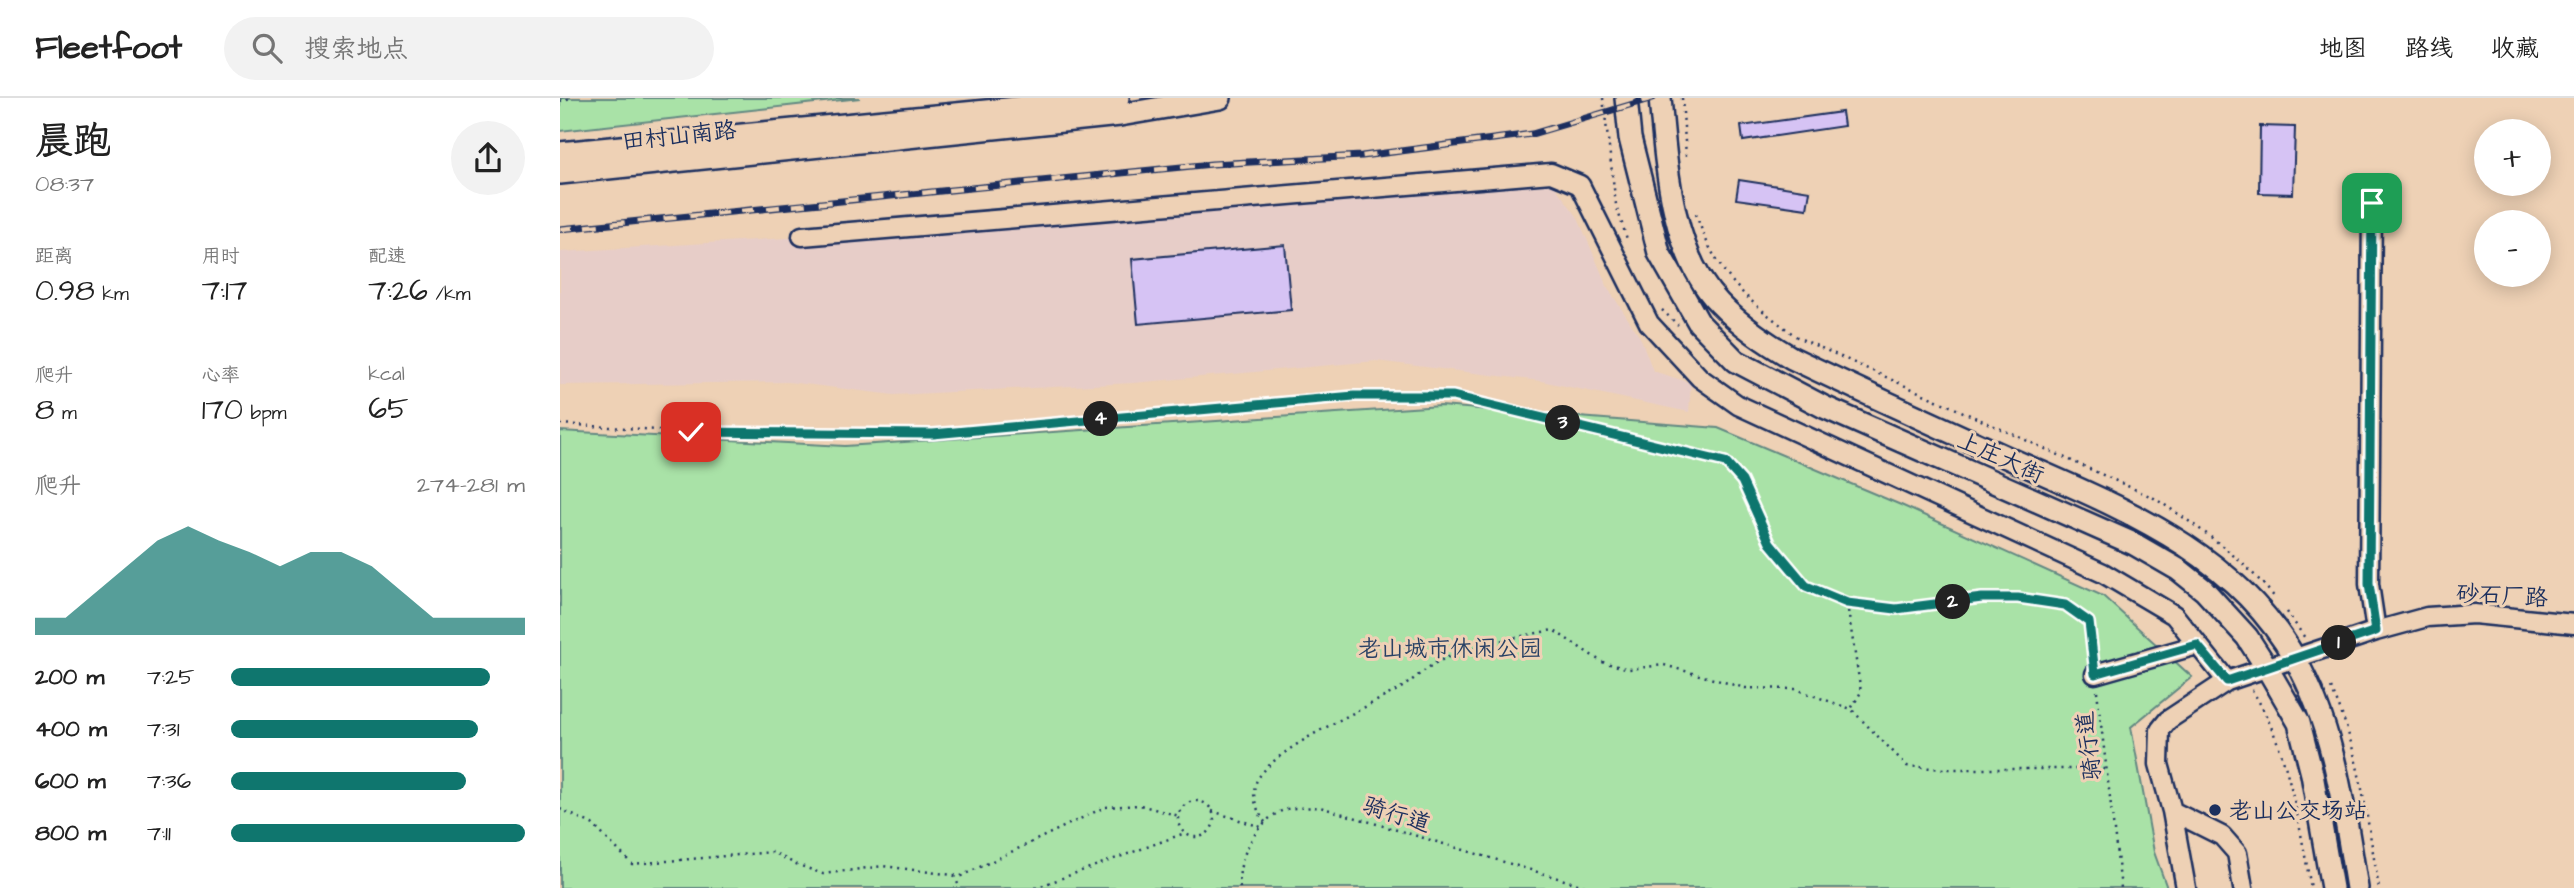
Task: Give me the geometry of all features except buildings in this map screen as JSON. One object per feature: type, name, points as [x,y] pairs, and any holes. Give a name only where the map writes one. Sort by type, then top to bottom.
[{"type":"main road","name":"田村山南路","points":[[560,152],[1118,98]]},
{"type":"main road","name":"田村山南路","points":[[560,173],[1120,115],[1220,98]]},
{"type":"main road","name":"上庄大街","points":[[1626,98],[1630,138],[1659,253],[1699,323],[1736,361],[1824,407],[2134,544],[2179,570],[2204,590],[2247,637],[2298,723],[2312,774],[2332,888]]},
{"type":"main road","name":"上庄大街","points":[[1660,98],[1670,192],[1687,250],[1699,275],[1717,301],[1753,334],[1792,358],[2113,505],[2196,551],[2221,569],[2248,595],[2295,659],[2322,715],[2338,773],[2357,888]]},
{"type":"street","points":[[802,236],[1551,173],[1580,185],[1649,323],[1700,378],[1738,405],[2103,573],[2174,615],[2227,681]]},
{"type":"street","points":[[2372,203],[2369,584],[2376,631]]},
{"type":"street","name":"砂石厂路","points":[[2172,811],[2160,764],[2160,730],[2168,720],[2227,681],[2376,631],[2427,617],[2474,614],[2574,624]]},
{"type":"street","points":[[2095,674],[2197,645]]},
{"type":"street","points":[[2172,811],[2186,888]]},
{"type":"street","points":[[2172,811],[2222,836],[2238,853],[2244,888]]},
{"type":"path","points":[[560,101],[571,98]]},
{"type":"path","name":"骑行道","points":[[560,424],[691,432],[933,434],[1354,396],[1453,396],[1725,462],[1742,481],[1770,543],[1806,586],[1847,603],[1896,609],[1982,598],[2018,598],[2065,605],[2089,622],[2121,888]]},
{"type":"path","points":[[1847,603],[1861,692],[1851,709]]},
{"type":"path","points":[[1265,822],[1256,810],[1255,790],[1258,778],[1299,743],[1403,686],[1442,659],[1509,639],[1553,630],[1602,662],[1629,669],[1664,665],[1745,688],[1795,689],[1851,709],[1907,766],[1944,769],[2107,769]]},
{"type":"path","points":[[1212,811],[1214,823],[1208,833],[1196,837],[1185,833],[1180,825],[1179,816],[1184,807],[1194,802],[1204,803],[1212,811],[1261,827]]},
{"type":"path","points":[[560,810],[592,824],[632,864],[774,852],[822,874],[883,866],[954,876],[961,876],[1015,852],[1070,821],[1105,807],[1140,805],[1179,816]]},
{"type":"path","name":"骑行道","points":[[1240,888],[1239,869],[1250,844],[1265,822],[1286,809],[1320,807],[1591,888]]},
{"type":"path","points":[[1035,888],[1185,833]]},
{"type":"path","points":[[954,876],[960,888]]},
{"type":"shaded area","points":[[1553,184],[1577,216],[1608,288],[1641,339],[1653,371],[1691,383],[1689,412],[1541,381],[1376,361],[1133,383],[894,395],[788,382],[560,385],[560,252],[1078,220],[1435,188]]},
{"type":"green space","points":[[560,98],[860,98],[560,131]]},
{"type":"green space","name":"老山城市休闲公园","points":[[1441,406],[1718,428],[1901,505],[2103,596],[2192,677],[2131,727],[2154,852],[2167,888],[560,888],[560,431],[845,446]]},
{"type":"railway","points":[[560,229],[1212,164],[1362,156],[1532,134],[1653,98]]},
{"type":"place","name":"老山公交场站","points":[[2215,810]]},
{"type":"route","points":[[691,432],[933,434],[1354,396],[1453,396],[1725,462],[1742,481],[1770,543],[1806,586],[1847,603],[1896,609],[1982,598],[2018,598],[2065,605],[2089,622],[2095,674],[2197,645],[2227,681],[2376,631],[2369,584],[2372,203]]}]
